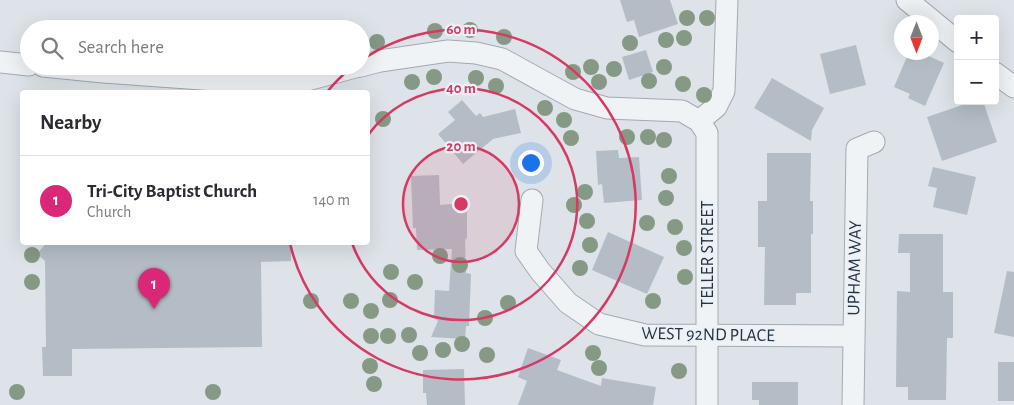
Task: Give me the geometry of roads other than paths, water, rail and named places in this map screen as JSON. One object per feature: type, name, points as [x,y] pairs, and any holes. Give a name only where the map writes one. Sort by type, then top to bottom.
[{"type":"street","points":[[370,64],[448,52],[476,53],[502,59],[575,99],[607,108],[682,111],[703,127],[724,91],[727,0]]},
{"type":"street","points":[[907,0],[954,39]]},
{"type":"street","points":[[0,62],[20,64]]},
{"type":"street","points":[[151,75],[230,80],[307,80],[326,75]]},
{"type":"street","points":[[999,76],[1014,87]]},
{"type":"street","name":"TELLER STREET","points":[[703,127],[707,405]]},
{"type":"street","name":"UPHAM WAY","points":[[853,405],[857,149],[874,142]]},
{"type":"street","name":"WEST 92ND PLACE","points":[[532,200],[526,251],[540,271],[568,303],[599,324],[646,335],[853,336]]},
{"type":"place","name":"Tri-City Baptist Church","points":[[154,309]]}]
